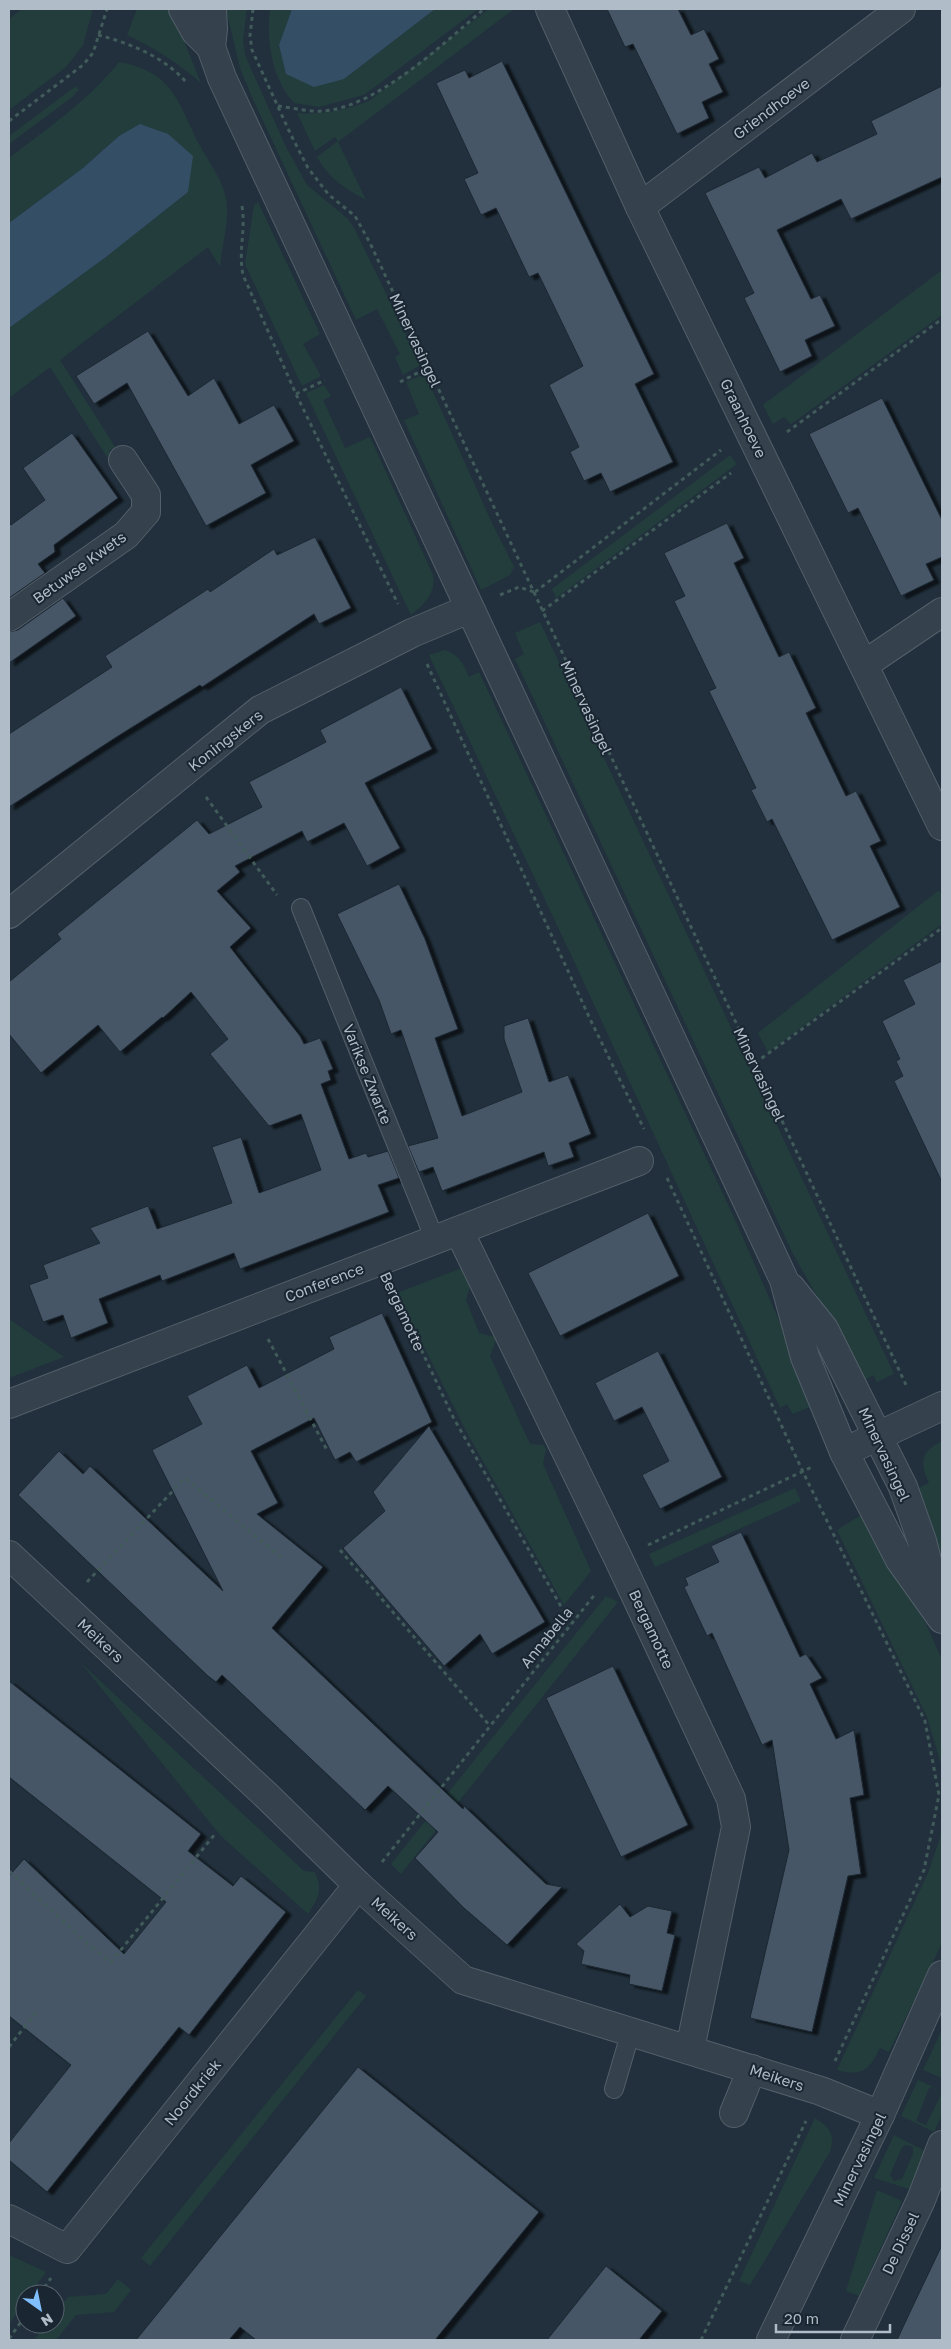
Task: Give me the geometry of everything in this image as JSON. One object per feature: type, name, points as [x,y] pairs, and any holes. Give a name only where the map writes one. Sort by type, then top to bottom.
[{"type":"street","name":"Minervasingel","points":[[183,9],[196,32],[211,47],[226,86],[468,609],[784,1280],[805,1357],[844,1452],[900,1560],[942,1618]]},
{"type":"street","name":"Minervasingel","points":[[211,47],[213,29],[212,9]]},
{"type":"street","name":"Graanhoeve","points":[[550,9],[640,208],[865,664],[942,826]]},
{"type":"street","name":"Griendhoeve","points":[[640,208],[901,9]]},
{"type":"street","name":"Betuwse Kwets","points":[[9,617],[126,535],[146,512],[146,495],[123,460]]},
{"type":"street","name":"Koningskers","points":[[9,914],[260,710],[412,633],[468,609]]},
{"type":"street","points":[[865,664],[942,612]]},
{"type":"street","name":"Conference","points":[[9,1404],[639,1161]]},
{"type":"street","name":"Bergamotte","points":[[447,1235],[618,1558],[731,1799],[736,1827],[690,2049]]},
{"type":"street","name":"Minervasingel","points":[[784,1280],[824,1329],[903,1488],[922,1541],[942,1618]]},
{"type":"street","points":[[844,1452],[932,1411]]},
{"type":"street","name":"Meikers","points":[[9,1555],[268,1797],[358,1885],[463,1980],[821,2090],[880,2115]]},
{"type":"street","name":"Noordkriek","points":[[9,2219],[67,2249],[358,1885]]},
{"type":"street","name":"Minervasingel","points":[[771,2340],[880,2115],[942,1975]]},
{"type":"street","points":[[734,2113],[752,2069]]},
{"type":"street","name":"De Dissel","points":[[855,2340],[932,2205],[942,2145]]},
{"type":"lane","name":"Varikse Zwarte","points":[[301,908],[447,1235]]},
{"type":"lane","points":[[614,2089],[631,2031]]},
{"type":"path","points":[[9,121],[83,65],[93,53],[107,9]]},
{"type":"path","name":"Minervasingel","points":[[253,9],[250,36],[252,50],[266,83],[308,168],[329,195],[355,216],[429,367],[755,1063],[932,1411]]},
{"type":"path","points":[[278,106],[322,111],[364,101],[388,86],[484,9]]},
{"type":"path","points":[[398,383],[429,367]]},
{"type":"path","points":[[296,394],[329,377]]},
{"type":"path","points":[[534,592],[749,429]]},
{"type":"path","points":[[186,770],[287,912],[301,908]]},
{"type":"path","points":[[755,1063],[942,928]]},
{"type":"path","name":"Bergamotte","points":[[379,1261],[453,1418],[571,1624]]},
{"type":"path","points":[[253,1310],[328,1452]]},
{"type":"path","points":[[618,1558],[803,1472]]},
{"type":"path","points":[[65,1606],[185,1478],[283,1559]]},
{"type":"path","points":[[340,1550],[490,1726]]},
{"type":"path","name":"Annabella","points":[[358,1885],[380,1864],[597,1592],[618,1558]]},
{"type":"path","points":[[9,1871],[89,1945],[111,1962],[215,1834]]},
{"type":"path","points":[[9,2047],[36,2012]]},
{"type":"green space","points":[[22,9],[93,9],[83,45],[66,67],[9,110],[9,19]]},
{"type":"green space","points":[[137,9],[171,9],[201,83],[166,56],[127,35]]},
{"type":"green space","points":[[226,9],[247,9],[243,40],[245,55],[286,147],[307,185],[348,219],[354,228],[421,365],[403,375],[395,357],[400,354],[377,309],[356,320],[251,95],[240,68]]},
{"type":"green space","points":[[270,9],[292,9],[279,45],[286,73],[344,79],[435,9],[478,9],[364,95],[319,107],[294,103],[280,83],[270,46]]},
{"type":"green space","points":[[489,9],[514,9],[338,142],[366,200],[332,177],[317,157],[338,141],[335,137],[315,151],[297,113],[334,111],[369,101]]},
{"type":"green space","points":[[119,62],[151,73],[171,90],[222,185],[226,200],[227,219],[220,267],[208,247],[60,360],[117,450],[111,449],[109,452],[111,454],[107,457],[50,367],[9,398],[9,328],[106,257],[188,192],[119,136],[83,168],[9,223],[9,158],[81,102]]},
{"type":"green space","points":[[76,86],[79,90],[71,98],[9,144],[9,136]]},
{"type":"green space","points":[[258,202],[320,334],[303,344],[321,376],[302,386],[245,264],[254,205]]},
{"type":"green space","points":[[942,270],[942,315],[791,424],[784,417],[773,424],[763,405]]},
{"type":"green space","points":[[425,374],[491,521],[514,567],[510,575],[481,590],[404,420],[419,414],[406,382]]},
{"type":"green space","points":[[324,385],[331,396],[323,400],[345,448],[370,437],[433,575],[431,593],[411,615],[306,393]]},
{"type":"green space","points":[[730,455],[737,464],[556,598],[552,589]]},
{"type":"green space","points":[[540,622],[894,1374],[877,1382],[873,1375],[865,1380],[793,1254],[515,659],[524,654],[515,633]]},
{"type":"green space","points":[[445,650],[454,654],[460,660],[469,677],[479,672],[737,1224],[783,1330],[810,1407],[793,1414],[787,1404],[780,1408],[574,961],[429,655]]},
{"type":"green space","points":[[939,890],[942,896],[942,924],[768,1052],[758,1033]]},
{"type":"green space","points":[[462,1268],[471,1283],[466,1300],[479,1333],[495,1337],[496,1340],[490,1356],[530,1444],[543,1445],[546,1449],[543,1464],[591,1571],[564,1605],[466,1431],[397,1293]]},
{"type":"green space","points":[[9,1319],[64,1357],[9,1378]]},
{"type":"green space","points":[[942,1441],[942,1557],[916,1489],[929,1483],[924,1469],[924,1458],[930,1449]]},
{"type":"green space","points":[[795,1488],[801,1501],[655,1567],[649,1554]]},
{"type":"green space","points":[[861,1515],[870,1535],[926,1624],[942,1660],[942,1787],[941,1764],[927,1717],[837,1530]]},
{"type":"green space","points":[[606,1596],[618,1602],[401,1874],[391,1864]]},
{"type":"green space","points":[[81,1663],[304,1871],[315,1872],[319,1884],[319,1894],[308,1914],[221,1836]]},
{"type":"green space","points":[[942,1821],[942,1943],[889,2052],[880,2048],[872,2062],[859,2072],[853,2073],[837,2070],[928,1873],[940,1838]]},
{"type":"green space","points":[[358,1990],[366,1996],[150,2266],[141,2258]]},
{"type":"green space","points":[[942,2030],[942,2078],[923,2070]]},
{"type":"green space","points":[[918,2080],[942,2091],[942,2115],[934,2132],[901,2116]],"holes":[[[932,2087],[941,2091],[941,2095],[926,2125],[916,2121],[929,2088]]]},
{"type":"green space","points":[[815,2118],[828,2128],[830,2132],[832,2141],[830,2152],[750,2285],[739,2281]]},
{"type":"green space","points":[[894,2135],[925,2151],[909,2189],[874,2178]],"holes":[[[906,2145],[913,2147],[913,2154],[902,2179],[894,2181],[890,2175],[902,2147]]]},
{"type":"green space","points":[[877,2190],[902,2201],[859,2296],[846,2291]]},
{"type":"green space","points":[[9,2255],[46,2272],[37,2284],[15,2284],[15,2316],[9,2324]]},
{"type":"green space","points":[[118,2279],[131,2290],[114,2312],[76,2315],[65,2329],[65,2301],[68,2297],[106,2294]]},
{"type":"green space","points":[[39,2334],[61,2334],[56,2340],[34,2340]]},
{"type":"water","points":[[292,9],[435,9],[344,79],[314,87],[286,74],[279,45]]},
{"type":"water","points":[[140,124],[168,134],[193,156],[188,192],[106,257],[9,328],[9,223],[83,168],[119,136]]},
{"type":"building","points":[[607,9],[678,9],[691,35],[704,29],[719,59],[709,64],[723,92],[702,102],[709,118],[677,134],[633,44],[625,47]]},
{"type":"building","points":[[502,61],[654,374],[635,384],[673,462],[610,492],[601,473],[584,481],[570,452],[579,447],[549,385],[583,366],[538,273],[529,277],[496,208],[481,215],[464,179],[478,173],[436,83],[465,70],[469,78]]},
{"type":"building","points":[[942,86],[942,177],[851,219],[841,199],[777,230],[811,299],[820,295],[835,326],[805,340],[812,356],[780,372],[744,298],[754,293],[705,193],[759,167],[765,178],[812,153],[817,162],[877,134],[871,121]]},
{"type":"building","points":[[148,331],[188,396],[214,378],[239,424],[274,405],[294,441],[251,465],[266,493],[206,526],[127,383],[94,404],[76,376]]},
{"type":"building","points":[[882,398],[942,520],[942,557],[926,564],[934,580],[901,596],[858,508],[848,513],[809,434]]},
{"type":"building","points":[[72,433],[118,498],[54,545],[55,552],[38,564],[45,573],[9,598],[9,522],[11,525],[45,500],[23,468]]},
{"type":"building","points":[[727,523],[744,558],[734,563],[779,657],[789,652],[816,708],[806,713],[846,796],[856,791],[881,841],[870,846],[900,907],[832,940],[772,819],[767,822],[751,790],[756,788],[709,691],[716,688],[674,601],[685,596],[664,553]]},
{"type":"building","points":[[315,537],[351,608],[319,624],[314,614],[202,687],[200,685],[9,807],[9,734],[112,667],[105,656],[208,589],[210,592],[274,549],[277,555]]},
{"type":"building","points":[[63,598],[76,616],[9,663],[9,632],[18,630]]},
{"type":"building","points":[[401,687],[432,749],[365,783],[400,848],[367,866],[344,823],[307,842],[302,831],[235,866],[240,872],[217,891],[251,928],[230,947],[300,1036],[304,1044],[320,1038],[333,1069],[328,1071],[331,1080],[321,1084],[349,1159],[366,1153],[368,1157],[388,1151],[399,1178],[378,1185],[389,1212],[240,1269],[234,1253],[162,1281],[160,1275],[99,1299],[108,1323],[71,1338],[63,1315],[43,1322],[29,1285],[48,1278],[43,1265],[100,1243],[90,1228],[148,1206],[157,1229],[232,1203],[212,1147],[241,1137],[259,1193],[321,1170],[301,1114],[269,1126],[210,1054],[228,1039],[191,992],[163,1018],[120,1052],[98,1025],[41,1073],[9,1034],[9,982],[61,939],[57,934],[197,820],[209,834],[262,807],[249,782],[326,742],[320,730]]},
{"type":"building","points":[[399,884],[425,939],[458,1029],[435,1038],[462,1116],[522,1092],[504,1039],[504,1026],[528,1018],[549,1082],[568,1075],[591,1134],[569,1143],[574,1157],[548,1166],[544,1152],[442,1191],[433,1167],[419,1172],[408,1146],[438,1138],[401,1030],[391,1034],[379,1000],[337,914]]},
{"type":"building","points":[[942,961],[942,1182],[894,1081],[903,1076],[896,1061],[900,1059],[882,1021],[915,1004],[903,980]]},
{"type":"building","points":[[648,1213],[679,1276],[560,1336],[528,1273]]},
{"type":"building","points":[[382,1313],[432,1422],[356,1462],[350,1452],[335,1460],[314,1418],[251,1451],[278,1503],[257,1514],[323,1567],[272,1628],[463,1809],[464,1806],[546,1884],[562,1887],[507,1945],[464,1908],[415,1858],[438,1832],[388,1786],[365,1810],[222,1675],[216,1682],[208,1676],[18,1495],[59,1451],[83,1474],[90,1466],[223,1591],[152,1450],[202,1424],[187,1396],[247,1365],[259,1388],[334,1349],[329,1337]]},
{"type":"building","points":[[658,1351],[722,1477],[660,1509],[642,1475],[669,1461],[642,1407],[614,1421],[595,1383]]},
{"type":"building","points":[[429,1426],[545,1622],[492,1654],[480,1634],[444,1666],[343,1548],[385,1511],[373,1492]]},
{"type":"building","points":[[741,1532],[800,1657],[806,1654],[822,1678],[810,1684],[836,1739],[854,1730],[864,1795],[850,1798],[861,1874],[848,1876],[812,2032],[750,2018],[789,1850],[772,1740],[762,1745],[712,1633],[707,1636],[684,1587],[688,1585],[685,1578],[719,1562],[711,1546]]},
{"type":"building","points":[[613,1666],[688,1825],[621,1857],[546,1698]]},
{"type":"building","points":[[9,1681],[201,1834],[188,1851],[233,1886],[241,1876],[286,1912],[189,2035],[179,2027],[47,2192],[9,2160],[9,2143],[71,2065],[9,2016],[9,1876],[24,1859],[124,1954],[166,1902],[9,1777]]},
{"type":"building","points":[[620,1904],[630,1917],[648,1906],[672,1911],[667,1933],[675,1935],[662,1991],[629,1984],[630,1975],[581,1964],[584,1951],[576,1944]]},
{"type":"building","points":[[358,2067],[539,2212],[435,2340],[256,2340],[240,2327],[229,2340],[136,2340]]},
{"type":"building","points":[[942,2245],[942,2340],[897,2340],[911,2310]]},
{"type":"building","points":[[606,2266],[662,2311],[639,2340],[547,2340]]}]
